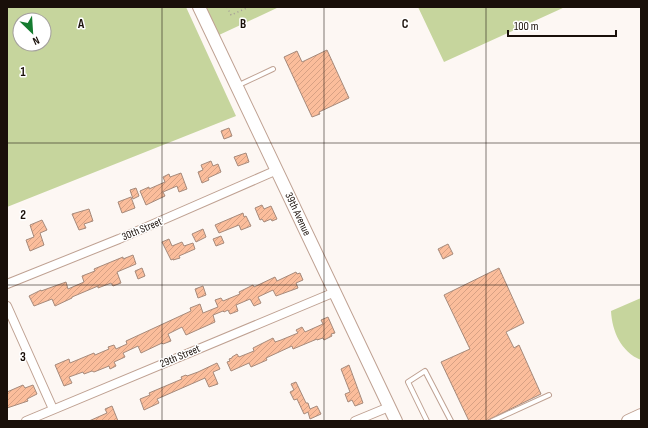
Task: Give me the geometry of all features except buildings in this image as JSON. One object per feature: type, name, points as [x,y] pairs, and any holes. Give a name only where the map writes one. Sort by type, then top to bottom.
[{"type":"street","name":"39th Avenue","points":[[199,7],[396,421]]},
{"type":"street","name":"30th Street","points":[[7,284],[119,239],[277,170]]},
{"type":"street","name":"29th Street","points":[[26,421],[335,292]]},
{"type":"street","points":[[7,306],[53,409]]},
{"type":"street","points":[[355,421],[389,407]]},
{"type":"street","points":[[628,421],[641,415]]},
{"type":"lane","points":[[236,86],[273,69]]},
{"type":"lane","points":[[427,421],[408,382],[425,371],[451,421]]},
{"type":"lane","points":[[492,421],[549,395]]},
{"type":"path","points":[[228,7],[231,15],[249,7]]},
{"type":"green space","points":[[7,7],[186,7],[236,116],[7,207]]},
{"type":"green space","points":[[206,7],[279,7],[219,35]]},
{"type":"green space","points":[[418,7],[565,7],[444,62]]},
{"type":"green space","points":[[641,298],[641,360],[628,352],[619,340],[613,326],[611,311]]}]
